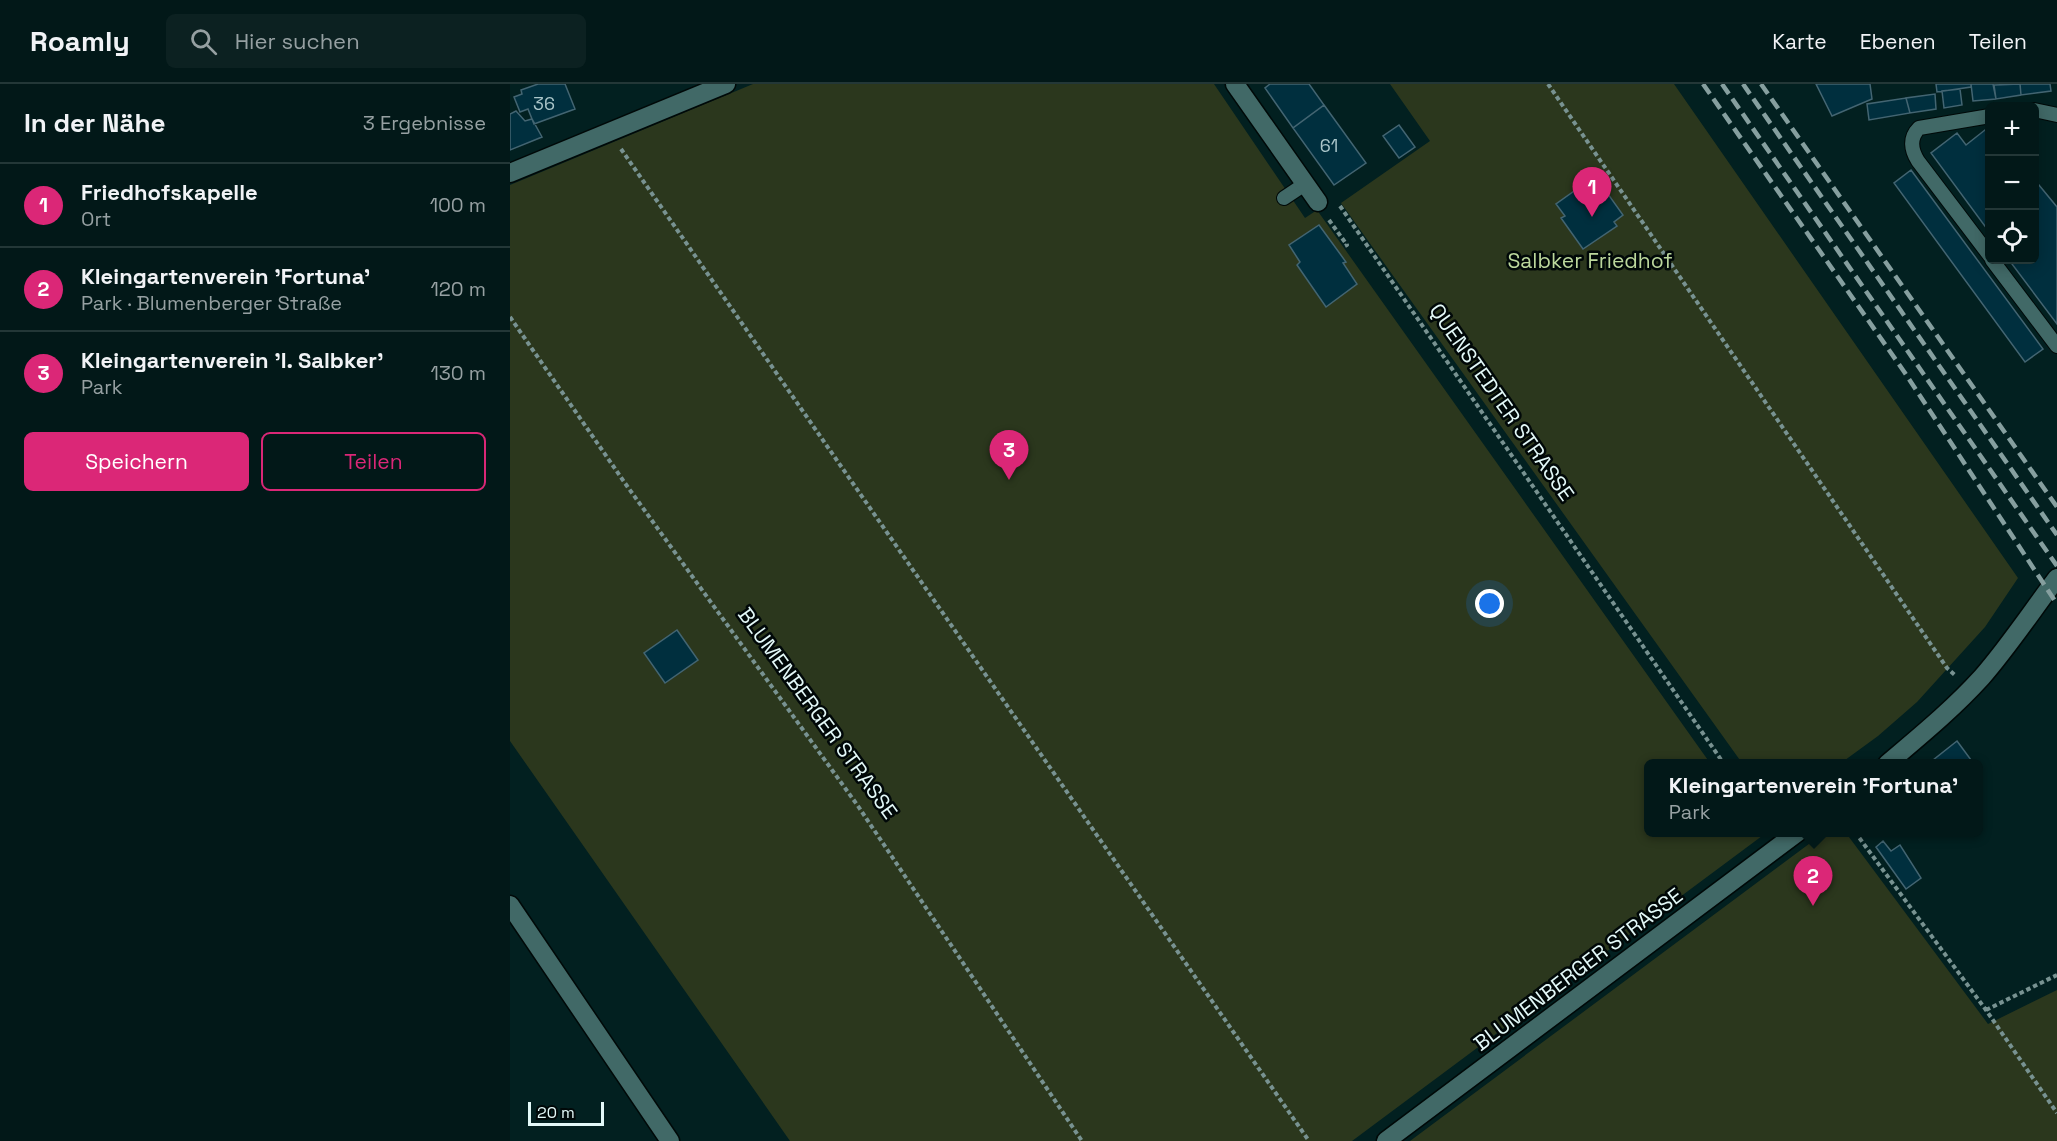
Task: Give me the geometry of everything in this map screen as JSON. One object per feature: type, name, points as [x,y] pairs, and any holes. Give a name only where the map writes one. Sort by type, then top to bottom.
[{"type":"street","points":[[510,172],[609,131],[688,91],[726,84]]},
{"type":"street","points":[[1235,84],[1318,202]]},
{"type":"street","points":[[1893,759],[1969,690],[2008,646],[2057,578]]},
{"type":"street","name":"BLUMENBERGER STRASSE","points":[[1386,1141],[1791,837]]},
{"type":"street","points":[[510,905],[670,1141]]},
{"type":"lane","points":[[2039,111],[2057,115]]},
{"type":"lane","points":[[1985,117],[1919,128],[1912,143],[1918,161],[1985,250]]},
{"type":"lane","points":[[1284,198],[1305,184]]},
{"type":"lane","points":[[1996,264],[2057,346]]},
{"type":"path","points":[[1548,84],[1947,668],[1969,690]]},
{"type":"path","points":[[609,131],[1309,1141]]},
{"type":"path","name":"QUENSTEDTER STRASSE","points":[[1318,202],[1336,200],[1721,759]]},
{"type":"path","points":[[1318,202],[1347,245],[1345,246]]},
{"type":"path","name":"BLUMENBERGER STRASSE","points":[[510,317],[627,486],[858,806],[1082,1141]]},
{"type":"path","points":[[1859,837],[1986,1010],[2057,1113]]},
{"type":"path","points":[[1986,1010],[2057,975]]},
{"type":"green space","points":[[753,84],[1214,84],[1305,218],[1317,210],[1707,759],[1644,759],[1644,837],[1761,837],[1352,1141],[790,1141],[510,741],[510,185]]},
{"type":"green space","name":"Salbker Friedhof","points":[[1390,84],[1674,84],[2018,578],[1985,627],[1917,702],[1878,736],[1846,759],[1739,759],[1341,203],[1430,141]]},
{"type":"green space","points":[[1818,837],[1849,837],[1988,1024],[2057,990],[2057,1141],[1410,1141]]},
{"type":"building","points":[[538,84],[565,84],[575,109],[534,124],[528,109],[520,112],[514,97],[522,94],[521,90]]},
{"type":"building","points":[[1270,84],[1309,84],[1324,105],[1293,128],[1265,88]]},
{"type":"building","points":[[1816,84],[1870,84],[1872,99],[1832,116]]},
{"type":"building","points":[[1936,84],[1971,84],[1971,87],[1937,92]]},
{"type":"building","points":[[1971,84],[1993,84],[1996,99],[1973,101]]},
{"type":"building","points":[[2020,84],[2021,95],[1996,99],[1994,85]]},
{"type":"building","points":[[2020,84],[2050,84],[2051,91],[2021,95]]},
{"type":"building","points":[[1960,89],[1962,105],[1944,108],[1942,91]]},
{"type":"building","points":[[1935,94],[1936,109],[1910,113],[1906,98]]},
{"type":"building","points":[[1906,98],[1910,113],[1869,120],[1867,104]]},
{"type":"building","points":[[1324,105],[1366,163],[1334,185],[1293,128]]},
{"type":"building","points":[[516,111],[525,121],[532,119],[542,137],[510,150],[510,114]]},
{"type":"building","points":[[1399,125],[1415,147],[1399,158],[1383,136]]},
{"type":"building","points":[[1985,130],[1985,226],[1931,153],[1957,133],[1966,145]]},
{"type":"building","points":[[1911,170],[2043,349],[2025,362],[1894,183]]},
{"type":"building","points":[[1584,184],[1599,201],[1608,194],[1623,215],[1614,222],[1617,226],[1583,249],[1561,218],[1565,216],[1556,204]]},
{"type":"building","points":[[2039,185],[2057,207],[2057,324],[2012,264],[2039,264]]},
{"type":"building","points":[[1319,225],[1346,262],[1343,263],[1357,284],[1326,307],[1297,265],[1300,262],[1289,245]]},
{"type":"building","points":[[677,630],[698,660],[665,683],[644,653]]},
{"type":"building","points":[[1957,741],[1970,759],[1934,759]]},
{"type":"building","points":[[1883,841],[1891,851],[1900,845],[1921,878],[1906,889],[1876,847]]},
{"type":"railway","points":[[1703,84],[1905,373],[2057,604]]},
{"type":"railway","points":[[1722,84],[2057,566]]},
{"type":"railway","points":[[1743,84],[2057,535]]},
{"type":"railway","points":[[1761,84],[2057,507]]},
{"type":"place","name":"Friedhofskapelle","points":[[1592,217]]},
{"type":"place","name":"Kleingartenverein 'I. Salbker'","points":[[1009,480]]},
{"type":"place","name":"Kleingartenverein 'Fortuna'","points":[[1813,906]]}]
